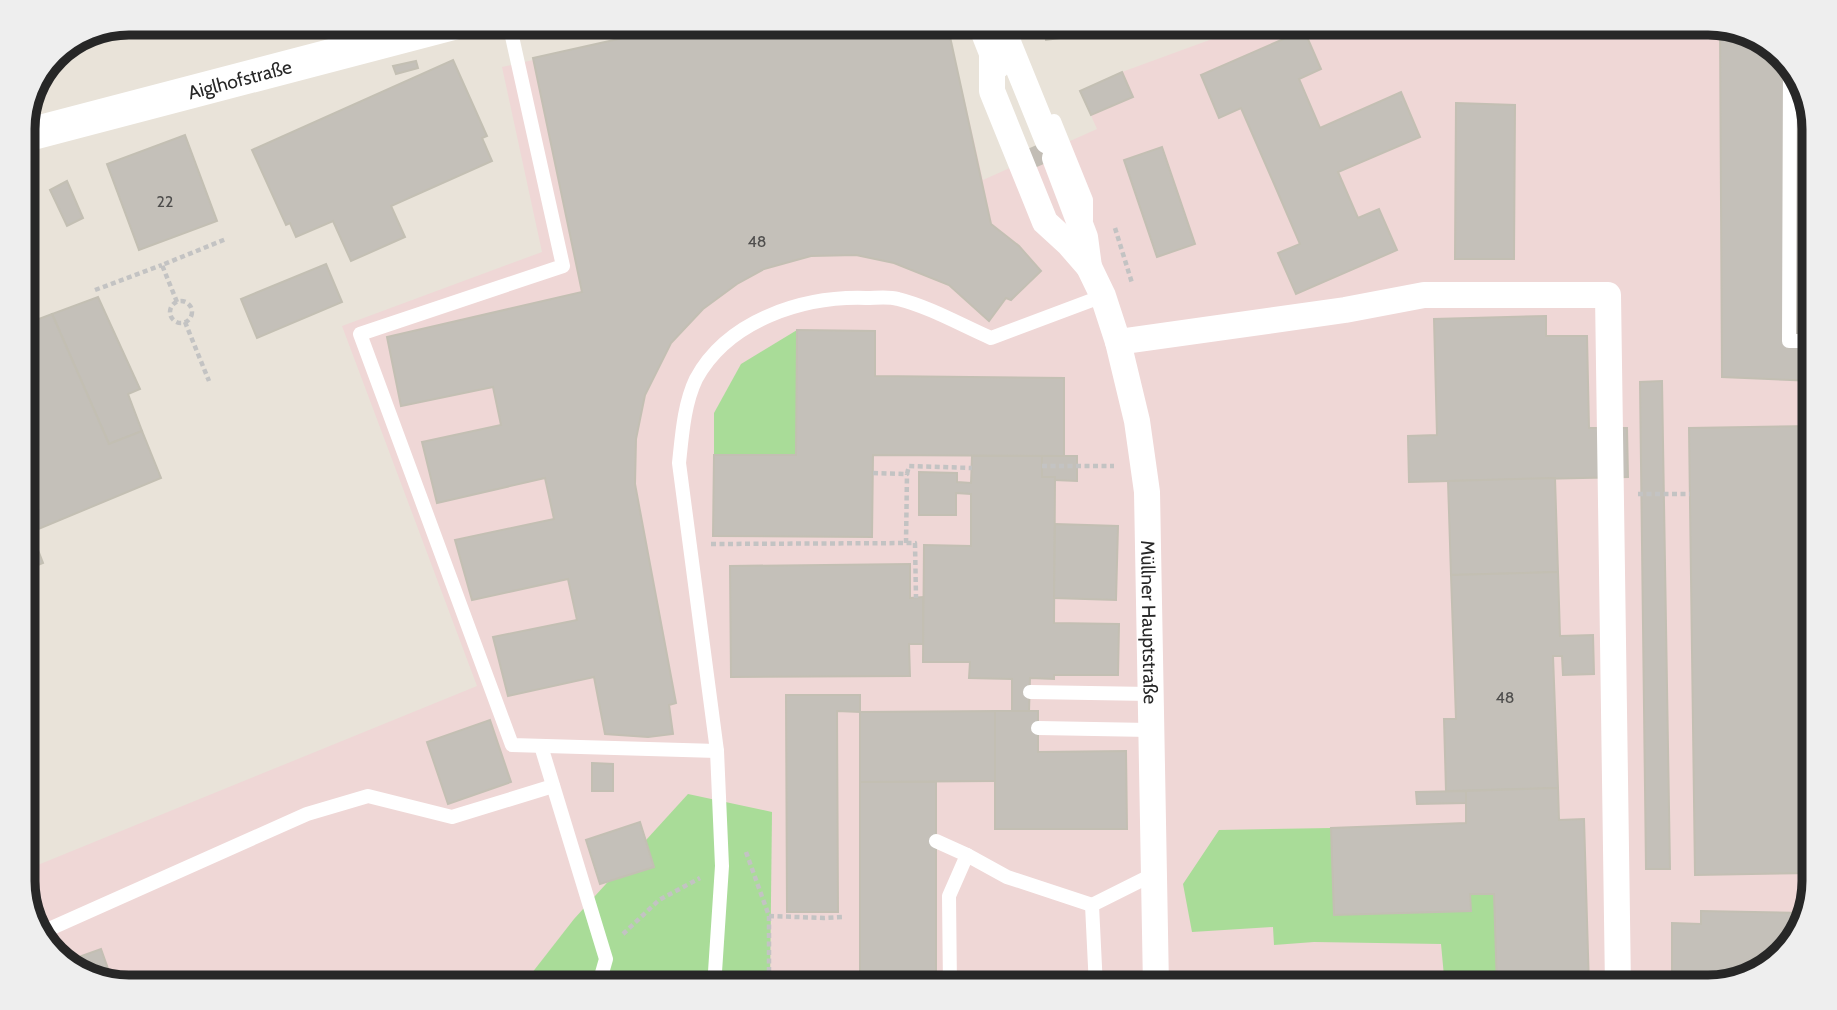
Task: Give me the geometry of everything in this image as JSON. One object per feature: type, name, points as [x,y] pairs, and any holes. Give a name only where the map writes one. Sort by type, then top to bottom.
[{"type":"street","name":"Aiglhofstraße","points":[[35,133],[409,35]]},
{"type":"street","name":"Müllner Hauptstraße","points":[[1002,40],[1042,153],[1103,296],[1118,342],[1137,421],[1147,492],[1156,975]]},
{"type":"street","name":"Müllner Hauptstraße","points":[[1002,40],[992,91],[1045,222],[1077,240]]},
{"type":"street","points":[[1118,342],[1345,310],[1424,295],[1608,295],[1618,975]]},
{"type":"lane","points":[[512,35],[563,266],[360,334],[512,745],[717,751]]},
{"type":"lane","name":"Müllner Hauptstraße","points":[[1002,40],[1037,79],[1086,200],[1077,240]]},
{"type":"lane","points":[[1790,84],[1789,341],[1802,341]]},
{"type":"lane","points":[[715,975],[722,866],[717,751],[678,463],[684,419],[696,380],[717,350],[749,327],[779,310],[806,303],[855,298],[896,298],[991,338],[1103,296]]},
{"type":"lane","points":[[1030,692],[1150,694]]},
{"type":"lane","points":[[1038,728],[1150,730]]},
{"type":"lane","points":[[541,746],[606,959],[601,975]]},
{"type":"lane","points":[[49,929],[307,814],[368,796],[452,817],[553,786]]},
{"type":"lane","points":[[936,841],[1007,877],[1091,905],[1152,874]]},
{"type":"lane","points":[[950,975],[949,896],[967,855]]},
{"type":"lane","points":[[1091,905],[1095,975]]},
{"type":"path","points":[[1112,220],[1133,289]]},
{"type":"path","points":[[94,290],[226,239]]},
{"type":"path","points":[[162,265],[177,302]]},
{"type":"path","points":[[177,302],[185,302],[191,309],[191,317],[185,323],[177,322],[171,316],[171,308],[177,302]]},
{"type":"path","points":[[185,323],[209,380]]},
{"type":"path","points":[[906,543],[909,466],[972,468]]},
{"type":"path","points":[[1042,466],[1143,466]]},
{"type":"path","points":[[873,474],[907,474]]},
{"type":"path","points":[[1611,494],[1690,494]]},
{"type":"path","points":[[690,544],[915,543],[916,597]]},
{"type":"path","points":[[606,959],[618,938],[659,900],[722,866],[745,849],[769,916],[769,975]]},
{"type":"path","points":[[769,916],[842,917]]},
{"type":"shaded area","points":[[642,35],[950,35],[983,180],[1097,129],[1080,91],[1122,72],[1223,35],[1708,35],[1744,42],[1765,54],[1783,72],[1795,93],[1802,123],[1802,881],[1795,917],[1783,938],[1765,956],[1744,968],[1708,975],[129,975],[93,968],[72,956],[51,933],[40,911],[35,887],[35,866],[477,686],[342,326],[542,252],[502,67]]},
{"type":"green space","points":[[797,330],[796,455],[714,455],[714,413],[741,364]]},
{"type":"green space","points":[[688,794],[772,812],[770,975],[530,975],[574,919]]},
{"type":"green space","points":[[1331,828],[1334,915],[1470,911],[1470,894],[1494,894],[1497,975],[1444,975],[1441,944],[1314,942],[1274,945],[1273,927],[1192,932],[1183,884],[1219,830]]},
{"type":"building","points":[[636,35],[950,35],[991,224],[1019,246],[1041,271],[1011,300],[1006,298],[989,321],[949,285],[894,263],[856,255],[811,256],[764,269],[737,284],[703,309],[671,343],[645,395],[636,439],[635,484],[676,703],[669,705],[673,734],[648,737],[605,734],[594,677],[508,696],[493,637],[577,620],[568,579],[472,600],[455,540],[554,519],[545,478],[437,503],[422,442],[501,425],[493,387],[401,406],[387,337],[582,292],[533,58]]},
{"type":"building","points":[[1045,35],[1083,35],[1046,40]]},
{"type":"building","points":[[1293,35],[1306,35],[1321,69],[1299,79],[1320,128],[1401,92],[1420,137],[1338,172],[1358,218],[1379,209],[1397,250],[1296,294],[1278,253],[1300,244],[1272,179],[1241,108],[1219,118],[1201,75]]},
{"type":"building","points":[[1720,36],[1744,42],[1755,48],[1783,72],[1795,93],[1802,123],[1802,380],[1722,377]]},
{"type":"building","points":[[453,60],[487,136],[482,138],[492,161],[391,206],[405,237],[351,261],[333,221],[296,237],[290,223],[286,225],[252,150]]},
{"type":"building","points":[[416,61],[418,68],[396,74],[393,66]]},
{"type":"building","points":[[1122,72],[1133,97],[1091,115],[1080,91]]},
{"type":"building","points":[[1456,103],[1515,105],[1514,259],[1455,259]]},
{"type":"building","points":[[185,135],[217,221],[139,250],[107,164]]},
{"type":"building","points":[[1055,138],[1062,155],[1030,169],[1023,152]]},
{"type":"building","points":[[1162,147],[1195,244],[1157,257],[1124,160]]},
{"type":"building","points":[[67,181],[83,218],[67,226],[50,190]]},
{"type":"building","points":[[326,264],[342,302],[257,338],[241,299]]},
{"type":"building","points":[[98,297],[140,389],[128,394],[142,431],[109,444],[52,314]]},
{"type":"building","points":[[52,314],[109,444],[142,431],[161,478],[35,530],[35,320]]},
{"type":"building","points":[[1546,316],[1546,336],[1587,336],[1589,428],[1627,428],[1628,477],[1409,482],[1408,436],[1437,435],[1434,319]]},
{"type":"building","points":[[797,330],[875,331],[875,376],[1064,378],[1064,456],[873,455],[872,537],[713,536],[714,455],[796,455]]},
{"type":"building","points":[[1662,381],[1670,869],[1646,869],[1640,382]]},
{"type":"building","points":[[1802,426],[1802,873],[1695,875],[1689,428]]},
{"type":"building","points":[[972,456],[1042,456],[1042,477],[1055,477],[1054,623],[1119,624],[1118,675],[1054,675],[1054,679],[1030,678],[1029,711],[1012,711],[1012,679],[969,678],[970,662],[923,662],[924,545],[971,546],[971,494],[956,493],[956,515],[919,515],[919,472],[957,473],[957,482],[971,483]]},
{"type":"building","points":[[1042,456],[1077,456],[1077,481],[1042,477]]},
{"type":"building","points":[[1555,478],[1558,572],[1451,575],[1448,481]]},
{"type":"building","points":[[1055,524],[1118,526],[1116,600],[1054,598]]},
{"type":"building","points":[[35,542],[43,563],[35,566]]},
{"type":"building","points":[[910,564],[910,598],[923,597],[923,644],[909,644],[910,676],[731,677],[730,566]]},
{"type":"building","points":[[1558,572],[1560,636],[1593,635],[1594,674],[1563,675],[1562,656],[1553,656],[1558,788],[1446,791],[1444,719],[1456,719],[1451,575]]},
{"type":"building","points":[[786,695],[860,695],[860,712],[837,711],[838,912],[787,912]]},
{"type":"building","points":[[995,711],[995,781],[860,782],[860,712]]},
{"type":"building","points":[[995,711],[1038,711],[1038,752],[1126,751],[1127,829],[995,829]]},
{"type":"building","points":[[490,720],[511,782],[448,804],[427,742]]},
{"type":"building","points":[[592,763],[613,764],[613,791],[592,791]]},
{"type":"building","points":[[860,782],[936,782],[936,975],[860,975]]},
{"type":"building","points":[[1558,788],[1559,820],[1584,819],[1589,975],[1497,975],[1494,894],[1470,894],[1471,911],[1334,915],[1331,828],[1466,823],[1466,791]]},
{"type":"building","points":[[1466,791],[1466,803],[1417,804],[1416,792]]},
{"type":"building","points":[[640,822],[654,867],[600,884],[586,840]]},
{"type":"building","points":[[1701,911],[1796,913],[1783,938],[1765,956],[1744,968],[1720,974],[1672,975],[1672,923],[1701,924]]},
{"type":"building","points":[[101,949],[109,973],[93,968],[76,958]]},
{"type":"tunnel","points":[[1030,149],[1037,166]]}]
